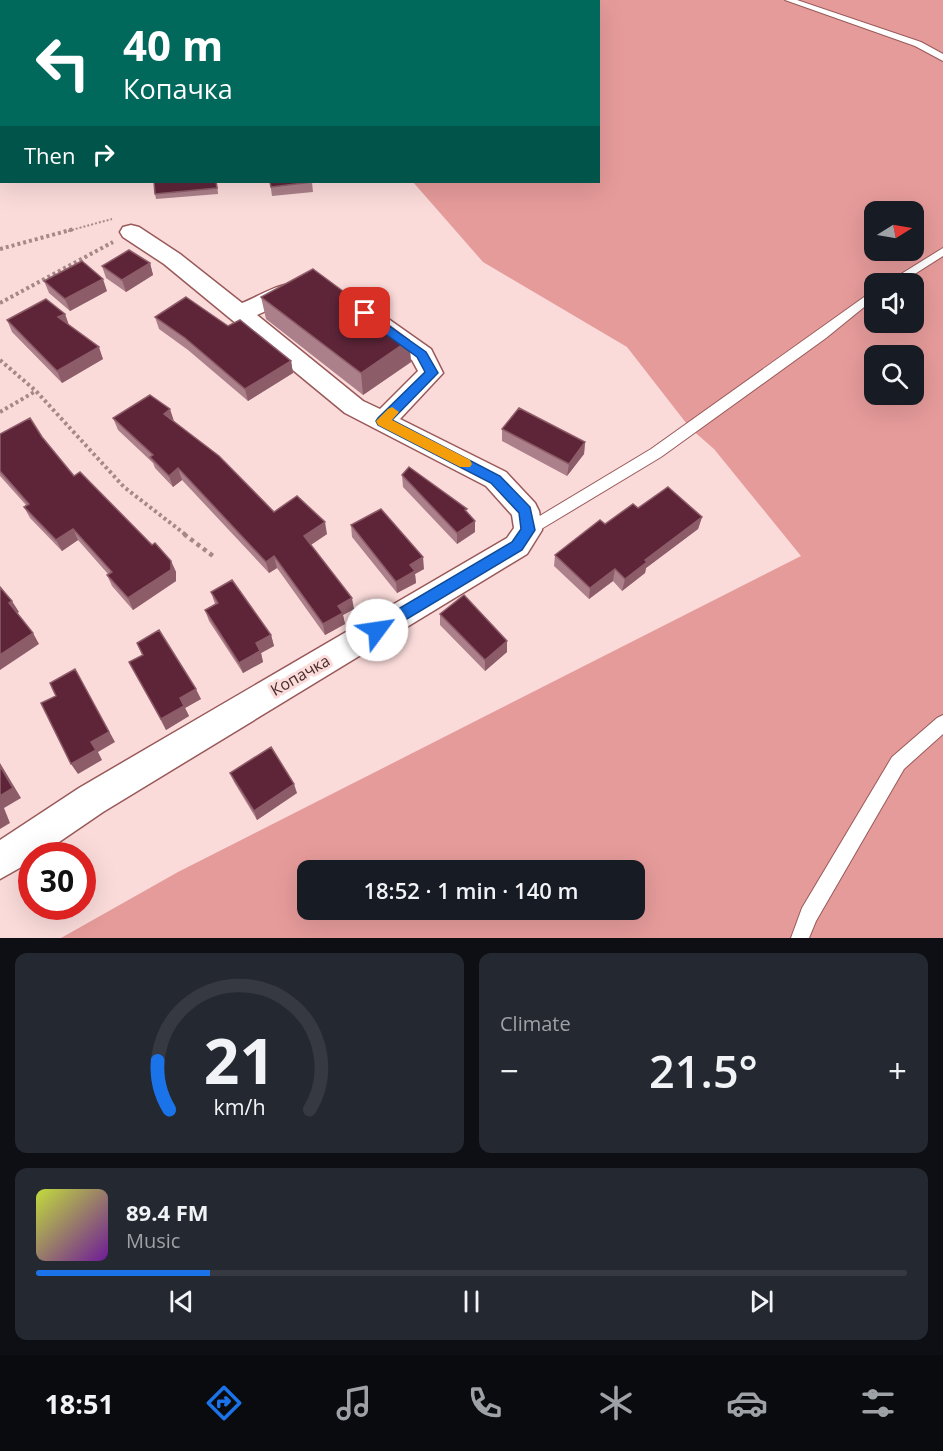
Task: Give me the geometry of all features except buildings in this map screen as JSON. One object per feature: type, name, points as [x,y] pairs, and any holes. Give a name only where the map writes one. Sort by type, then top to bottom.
[{"type":"street","points":[[124,225],[172,259],[354,407],[496,480],[525,511],[528,530]]},
{"type":"street","points":[[240,313],[318,280]]},
{"type":"street","points":[[365,313],[422,355],[431,373],[383,421]]},
{"type":"street","name":"Копачка","points":[[0,861],[91,800],[517,546],[528,530]]},
{"type":"lane","points":[[789,0],[918,44],[943,58]]},
{"type":"lane","points":[[908,273],[943,251]]},
{"type":"lane","points":[[528,530],[656,453],[822,335],[864,302]]},
{"type":"lane","points":[[800,938],[809,915],[898,763],[943,723]]},
{"type":"path","points":[[0,249],[124,225]]},
{"type":"path","points":[[0,303],[124,225]]},
{"type":"path","points":[[0,360],[36,391],[124,487],[213,556]]},
{"type":"path","points":[[0,412],[36,391]]},
{"type":"shaded area","points":[[600,0],[943,0],[943,938],[61,938],[178,872],[801,556],[714,449],[690,428],[627,347],[483,262],[414,183],[600,183]]},
{"type":"slow traffic","points":[[392,412],[383,421],[465,464]]},
{"type":"route","points":[[365,313],[422,355],[431,373],[383,421],[496,480],[525,511],[528,530],[517,546],[377,630]]}]
